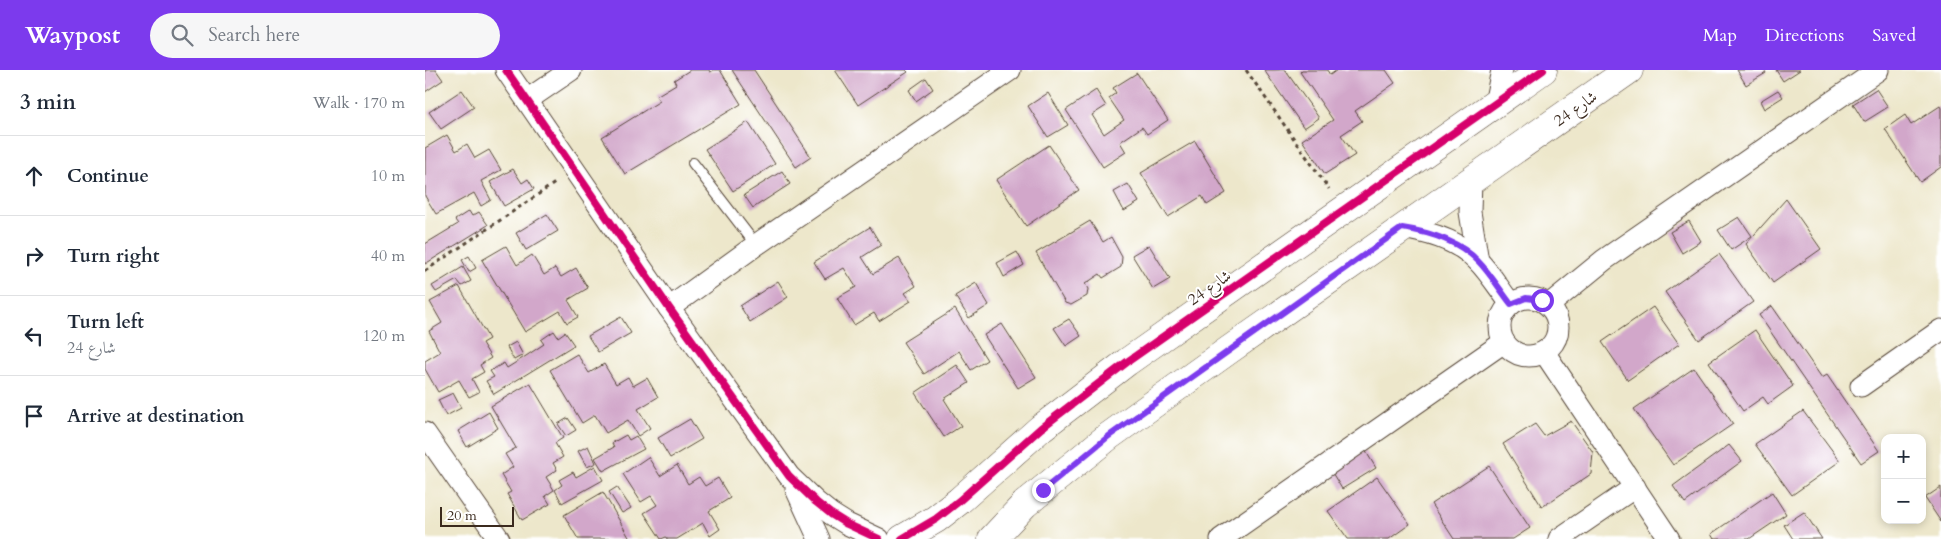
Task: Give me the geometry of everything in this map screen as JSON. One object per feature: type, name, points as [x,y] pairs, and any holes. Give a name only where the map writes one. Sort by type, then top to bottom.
[{"type":"street","points":[[506,70],[669,308],[789,476],[819,539]]},
{"type":"street","points":[[527,100],[571,70]]},
{"type":"street","points":[[669,308],[756,245],[1010,70]]},
{"type":"street","points":[[1495,104],[1502,70]]},
{"type":"street","name":"شارع 24","points":[[902,539],[936,519],[959,501],[1041,428],[1084,394],[1543,70]]},
{"type":"street","name":"شارع 24","points":[[992,539],[1025,504],[1109,436],[1471,179],[1629,70]]},
{"type":"street","points":[[1549,305],[1604,260],[1878,70]]},
{"type":"street","points":[[1471,179],[1470,212],[1478,261]]},
{"type":"street","points":[[1402,228],[1427,232],[1450,241],[1478,261],[1511,304]]},
{"type":"street","points":[[1526,298],[1542,300],[1549,305],[1557,318],[1559,326],[1555,342],[1544,352],[1529,356],[1514,352],[1504,342],[1500,325],[1505,310],[1511,304],[1526,298]]},
{"type":"street","points":[[1861,386],[1941,330]]},
{"type":"street","points":[[1221,539],[1504,342]]},
{"type":"street","points":[[1544,352],[1669,539]]},
{"type":"street","points":[[425,433],[499,539]]},
{"type":"street","points":[[789,476],[831,514],[879,539]]},
{"type":"street","points":[[1559,539],[1635,487]]},
{"type":"lane","points":[[693,163],[756,245]]},
{"type":"path","points":[[1246,70],[1343,210]]},
{"type":"path","points":[[425,271],[574,170]]},
{"type":"building","points":[[425,70],[436,70],[443,80],[425,92]]},
{"type":"building","points":[[690,70],[709,70],[710,72],[720,70],[741,104],[625,174],[602,137],[660,101],[656,96],[676,84],[674,80]]},
{"type":"building","points":[[732,70],[754,70],[811,157],[796,167]]},
{"type":"building","points":[[835,70],[906,70],[908,72],[858,105]]},
{"type":"building","points":[[1264,70],[1285,70],[1319,118],[1304,128]]},
{"type":"building","points":[[1302,70],[1327,70],[1330,75],[1337,70],[1386,70],[1395,83],[1355,111],[1362,121],[1341,135],[1355,155],[1325,174],[1302,140],[1333,120],[1300,72]]},
{"type":"building","points":[[1737,70],[1764,70],[1766,73],[1746,85]]},
{"type":"building","points":[[1776,70],[1800,70],[1783,81]]},
{"type":"building","points":[[1137,73],[1168,120],[1147,134],[1142,127],[1120,142],[1126,152],[1103,167],[1066,110],[1096,90],[1106,106],[1092,115],[1104,134],[1124,120],[1109,98],[1116,93],[1113,88]]},
{"type":"building","points":[[926,78],[933,89],[916,101],[909,90]]},
{"type":"building","points":[[1876,89],[1888,107],[1864,122],[1853,104]]},
{"type":"building","points":[[462,90],[474,107],[441,129],[429,112]]},
{"type":"building","points":[[1778,90],[1783,97],[1764,109],[1760,101]]},
{"type":"building","points":[[1048,93],[1068,125],[1048,137],[1028,106]]},
{"type":"building","points":[[1940,106],[1941,167],[1920,182],[1885,129],[1905,115],[1911,125]]},
{"type":"building","points":[[748,122],[775,164],[733,191],[705,149]]},
{"type":"building","points":[[447,135],[456,151],[467,144],[475,158],[489,150],[501,170],[481,181],[491,200],[481,206],[474,193],[436,214],[425,196],[425,148]]},
{"type":"building","points":[[1195,141],[1226,193],[1207,205],[1202,196],[1168,217],[1141,173]]},
{"type":"building","points":[[1049,145],[1079,190],[1026,226],[996,180]]},
{"type":"building","points":[[513,169],[522,183],[528,179],[534,189],[504,206],[490,182]]},
{"type":"building","points":[[782,171],[790,184],[753,208],[744,195]]},
{"type":"building","points":[[1128,184],[1139,202],[1124,211],[1114,192]]},
{"type":"building","points":[[1786,199],[1821,249],[1773,283],[1746,244]]},
{"type":"building","points":[[469,211],[472,216],[479,212],[488,225],[425,264],[425,244],[458,224],[455,220]]},
{"type":"building","points":[[547,214],[558,231],[526,250],[516,233]]},
{"type":"building","points":[[1739,217],[1752,236],[1731,250],[1718,230]]},
{"type":"building","points":[[1090,221],[1103,242],[1111,237],[1122,257],[1121,267],[1103,278],[1100,274],[1085,284],[1088,289],[1087,296],[1071,305],[1065,303],[1036,253]]},
{"type":"building","points":[[1689,221],[1701,241],[1682,253],[1670,232]]},
{"type":"building","points":[[870,227],[881,245],[862,257],[873,274],[899,258],[916,286],[905,293],[911,301],[879,321],[874,313],[854,325],[837,298],[856,287],[844,268],[825,279],[814,262]]},
{"type":"building","points":[[1149,245],[1170,279],[1153,289],[1132,255]]},
{"type":"building","points":[[506,246],[517,265],[532,255],[544,275],[555,268],[561,277],[576,268],[588,288],[568,300],[578,317],[567,323],[560,311],[525,332],[482,260]]},
{"type":"building","points":[[1017,252],[1024,265],[1004,277],[997,263]]},
{"type":"building","points":[[1719,254],[1753,302],[1699,340],[1665,292]]},
{"type":"building","points":[[469,256],[476,268],[469,272],[462,260]]},
{"type":"building","points":[[463,267],[471,281],[462,286],[457,280],[436,292],[432,286]]},
{"type":"building","points":[[778,281],[788,297],[750,322],[740,306]]},
{"type":"building","points":[[976,283],[989,305],[969,318],[955,296]]},
{"type":"building","points":[[459,286],[489,339],[482,343],[491,358],[480,365],[484,372],[472,379],[479,392],[469,397],[459,380],[438,392],[425,369],[425,361],[440,352],[429,331],[442,323],[430,302]]},
{"type":"building","points":[[1772,306],[1822,378],[1827,375],[1879,451],[1861,463],[1759,315]]},
{"type":"building","points":[[1653,307],[1679,344],[1628,380],[1602,342]]},
{"type":"building","points":[[955,309],[987,360],[971,370],[959,351],[924,374],[903,342]]},
{"type":"building","points":[[621,317],[631,333],[598,352],[588,336]]},
{"type":"building","points":[[1069,319],[1081,336],[1066,346],[1054,328]]},
{"type":"building","points":[[1002,324],[1036,377],[1018,388],[984,335]]},
{"type":"building","points":[[1755,330],[1793,386],[1768,404],[1763,397],[1743,411],[1709,362]]},
{"type":"building","points":[[554,331],[558,337],[565,332],[574,345],[494,394],[486,381],[494,377],[490,371],[504,363],[507,368],[544,344],[541,340]]},
{"type":"building","points":[[516,342],[523,355],[514,360],[507,347]]},
{"type":"building","points":[[577,354],[589,373],[604,364],[616,384],[628,377],[633,386],[647,378],[658,397],[638,409],[650,428],[638,436],[628,420],[606,433],[595,415],[582,423],[550,370]]},
{"type":"building","points":[[957,365],[969,383],[944,399],[961,426],[944,437],[915,393]]},
{"type":"building","points":[[1694,368],[1733,424],[1673,465],[1634,409]]},
{"type":"building","points":[[530,383],[563,438],[555,443],[563,457],[553,463],[557,470],[546,477],[554,490],[545,496],[550,504],[522,520],[507,494],[511,492],[501,475],[513,467],[505,454],[516,448],[491,406]]},
{"type":"building","points":[[453,393],[461,408],[446,416],[438,400]]},
{"type":"building","points":[[1803,411],[1840,461],[1792,495],[1755,444]]},
{"type":"building","points":[[489,412],[498,428],[467,447],[458,431]]},
{"type":"building","points":[[568,418],[576,430],[566,436],[558,424]]},
{"type":"building","points":[[690,419],[702,439],[670,458],[658,438]]},
{"type":"building","points":[[1571,421],[1593,452],[1591,474],[1542,507],[1503,444],[1535,424],[1544,436]]},
{"type":"building","points":[[626,435],[629,440],[636,436],[644,449],[603,471],[595,458],[614,447],[612,443]]},
{"type":"building","points":[[1729,445],[1742,461],[1685,503],[1673,486]]},
{"type":"building","points":[[588,446],[596,463],[587,467],[578,451]]},
{"type":"building","points":[[1365,450],[1376,468],[1342,489],[1331,471]]},
{"type":"building","points":[[648,457],[660,476],[677,465],[688,484],[699,477],[705,486],[718,478],[730,498],[709,511],[720,529],[710,536],[703,523],[677,539],[667,539],[666,537],[661,539],[644,513],[657,505],[651,496],[641,502],[623,474]]},
{"type":"building","points":[[595,466],[603,480],[562,503],[555,490],[562,485],[559,480],[573,472],[576,477]]},
{"type":"building","points":[[1489,466],[1530,528],[1513,539],[1454,539],[1431,504]]},
{"type":"building","points":[[1377,477],[1410,524],[1389,539],[1348,539],[1328,511]]},
{"type":"building","points":[[617,487],[631,508],[622,513],[609,492]]},
{"type":"building","points":[[1941,487],[1941,522],[1926,500],[1926,497]]},
{"type":"building","points":[[603,492],[630,539],[578,539],[564,515]]},
{"type":"building","points":[[1772,492],[1786,514],[1749,539],[1714,539],[1711,534]]},
{"type":"building","points":[[1804,512],[1822,539],[1793,539],[1784,525]]},
{"type":"cycle path","points":[[506,70],[669,308],[789,476],[831,514],[879,539]]},
{"type":"cycle path","points":[[902,539],[936,519],[959,501],[1041,428],[1127,362],[1543,70]]},
{"type":"route","points":[[1043,490],[1109,436],[1402,228],[1435,235],[1465,250],[1478,261],[1511,304],[1526,298],[1542,300]]}]
